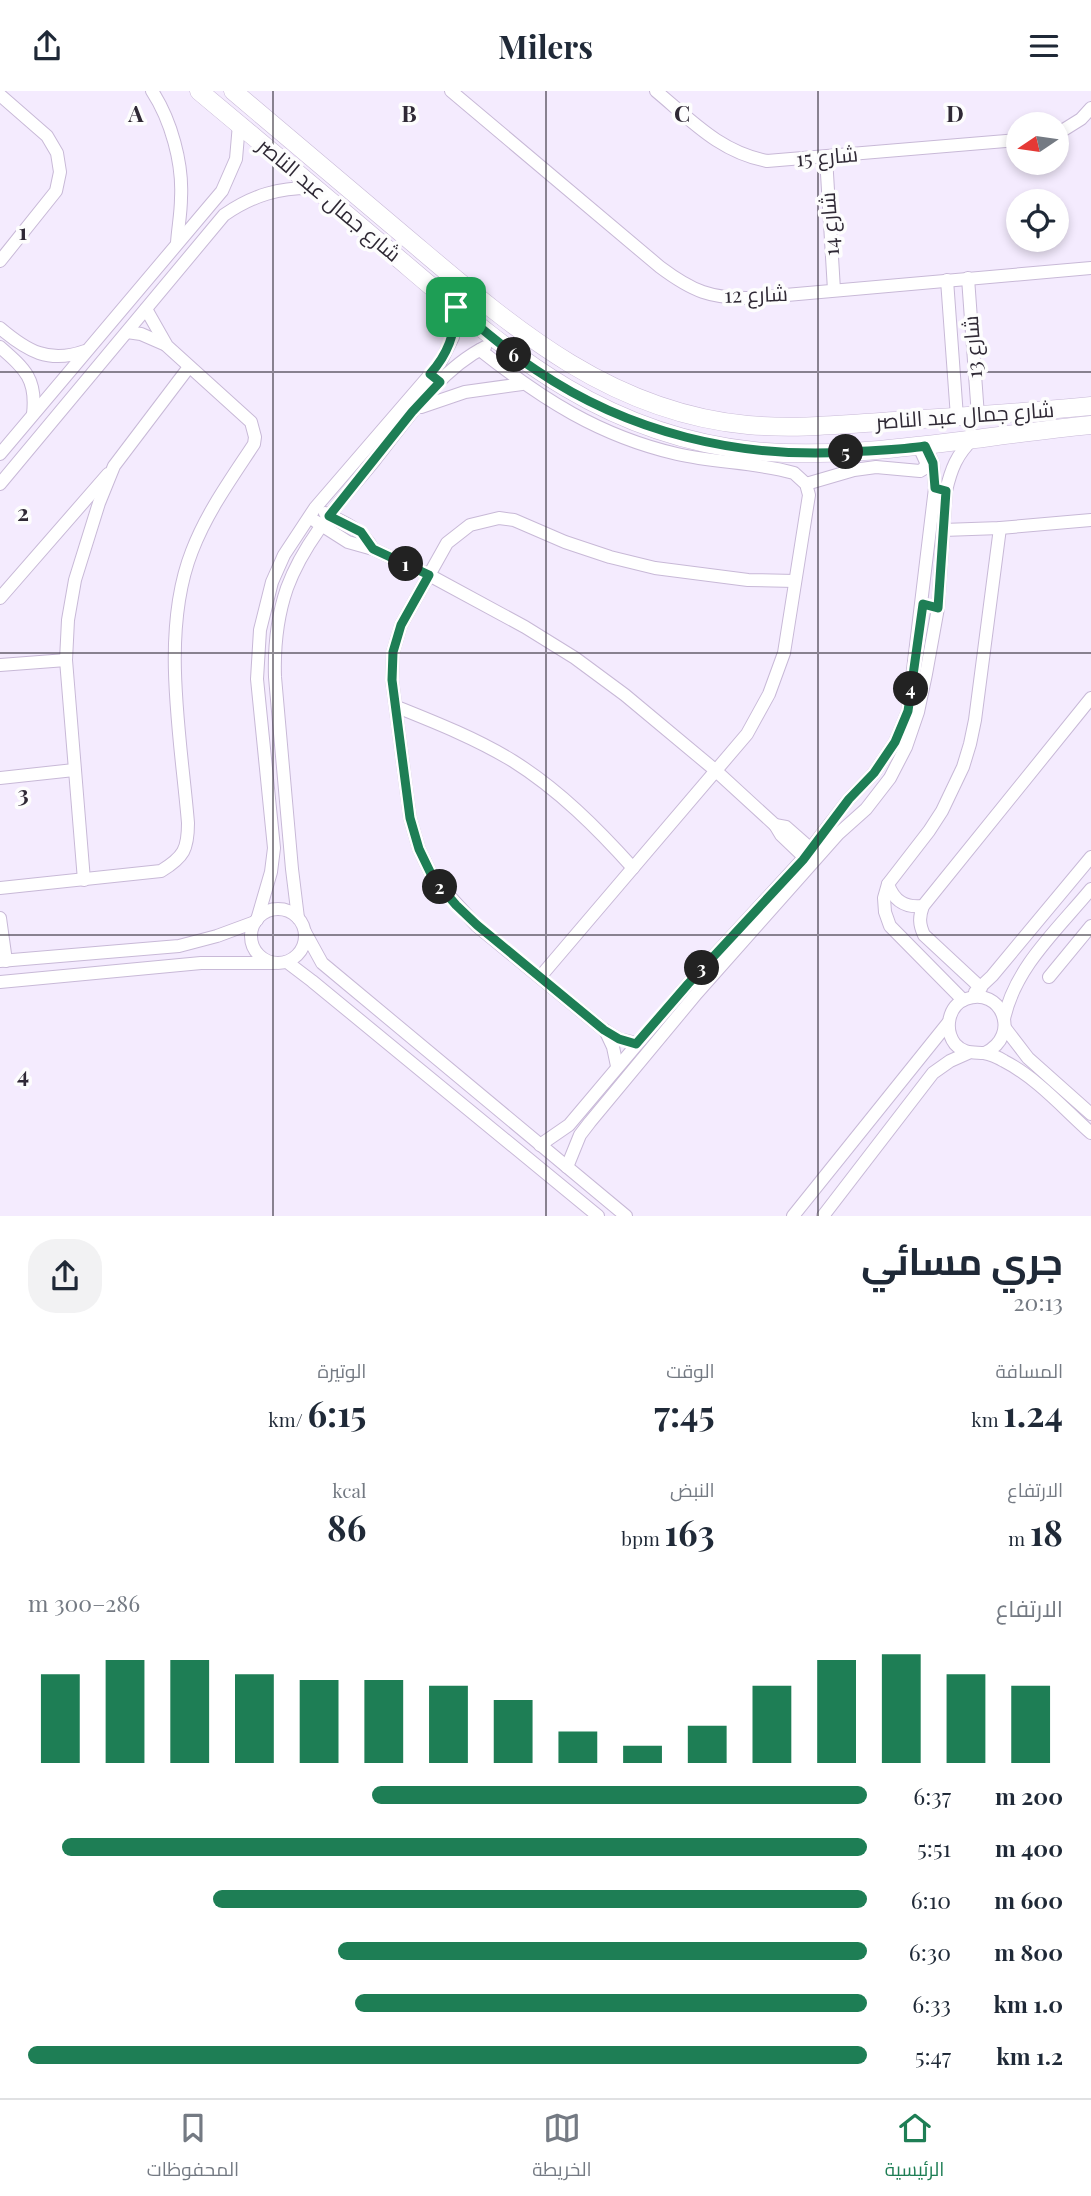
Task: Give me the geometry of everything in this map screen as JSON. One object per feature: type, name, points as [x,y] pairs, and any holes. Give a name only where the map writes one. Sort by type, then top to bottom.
[{"type":"main road","name":"شارع جمال عبد الناصر","points":[[199,91],[497,342],[535,370],[585,399],[645,425],[729,447],[789,453],[922,446],[1091,425]]},
{"type":"main road","name":"شارع جمال عبد الناصر","points":[[233,91],[498,315],[577,369],[632,396],[708,419],[760,426],[825,426],[1091,406]]},
{"type":"street","points":[[152,91],[159,102],[176,147],[182,195],[177,243]]},
{"type":"street","name":"شارع 12","points":[[451,91],[683,284],[697,292],[730,298],[1091,268]]},
{"type":"street","name":"شارع 15","points":[[656,91],[718,143],[734,152],[767,161],[1006,141]]},
{"type":"street","points":[[0,95],[47,135],[57,153],[60,172],[56,191],[0,261]]},
{"type":"street","points":[[1069,126],[1091,108]]},
{"type":"street","points":[[0,454],[211,205],[231,176],[239,142],[239,124]]},
{"type":"street","name":"شارع 14","points":[[826,157],[834,290]]},
{"type":"street","points":[[0,485],[224,215],[240,204],[267,193],[316,188]]},
{"type":"street","points":[[211,205],[224,215]]},
{"type":"street","name":"شارع 13","points":[[968,278],[978,416]]},
{"type":"street","name":"شارع 13","points":[[947,280],[957,417]]},
{"type":"street","points":[[456,307],[454,330],[435,378],[412,412],[326,520],[299,562],[288,586],[279,619],[275,654],[298,918],[321,963],[626,1216]]},
{"type":"street","points":[[146,309],[167,346]]},
{"type":"street","points":[[0,328],[17,342],[52,357],[70,357],[87,351]]},
{"type":"street","points":[[0,888],[161,871],[178,861],[188,843],[174,653],[176,619],[191,553],[208,516],[254,445],[255,437],[251,422],[167,346],[155,339],[127,332]]},
{"type":"street","points":[[497,342],[435,378],[312,512],[284,555],[264,605],[260,630],[257,679],[274,848],[271,872],[251,932],[252,942],[256,952],[264,960],[280,963],[312,981],[598,1216]]},
{"type":"street","points":[[0,347],[22,366],[31,381],[35,397],[33,414]]},
{"type":"street","points":[[480,350],[522,384],[579,418],[648,446],[706,460],[788,471],[799,475],[806,484],[808,500],[785,653],[769,694],[747,734],[540,977]]},
{"type":"street","points":[[0,598],[114,466],[189,367]]},
{"type":"street","points":[[412,412],[465,392],[522,384]]},
{"type":"street","points":[[567,1167],[580,1135],[590,1122],[813,850],[849,799],[874,773],[895,742],[908,711],[941,489],[955,460],[973,439]]},
{"type":"street","points":[[806,484],[854,470],[876,467],[920,471],[925,468],[926,462],[922,446]]},
{"type":"street","points":[[540,1145],[569,1125],[688,984],[813,850],[838,834],[866,809],[890,778],[906,747],[918,712],[938,608],[943,530],[941,489],[933,463],[922,446]]},
{"type":"street","points":[[84,880],[66,660],[68,620],[75,580],[99,503],[114,466]]},
{"type":"street","points":[[312,512],[326,520],[348,542],[373,549],[429,575],[526,627],[581,662],[715,770],[775,825],[786,827],[813,850]]},
{"type":"street","points":[[636,1044],[619,1039],[604,1030],[477,925],[433,878],[419,849],[410,818],[392,680],[393,652],[401,625],[447,543],[458,533],[484,520],[499,518],[514,520],[565,542],[610,557],[655,568],[736,579],[795,581]]},
{"type":"street","points":[[943,530],[1091,520]]},
{"type":"street","points":[[966,999],[890,926],[884,912],[884,898],[888,884],[942,811],[963,767],[975,720],[1000,528]]},
{"type":"street","points":[[923,604],[938,608]]},
{"type":"street","points":[[2,664],[66,660]]},
{"type":"street","points":[[981,988],[924,935],[920,926],[923,907],[1091,698]]},
{"type":"street","points":[[397,707],[474,740],[514,762],[557,793],[597,828],[633,868]]},
{"type":"street","points":[[0,778],[74,770]]},
{"type":"street","points":[[793,1216],[948,1023],[956,1006],[981,988],[1091,857]]},
{"type":"street","points":[[888,884],[897,900],[914,907],[923,907]]},
{"type":"street","points":[[985,1053],[999,1044],[1009,998],[1018,979],[1091,889]]},
{"type":"street","points":[[1077,906],[1091,918]]},
{"type":"street","points":[[0,918],[3,961],[179,946],[217,936],[256,921],[277,909],[285,910],[298,918]]},
{"type":"street","points":[[1049,977],[1091,926]]},
{"type":"street","points":[[0,982],[201,963],[280,963],[295,958],[302,950],[305,932]]},
{"type":"street","points":[[936,972],[948,957]]},
{"type":"street","points":[[966,999],[979,997],[991,1001],[999,1009],[1028,1058],[1089,1108]]},
{"type":"street","points":[[948,1023],[950,1035],[957,1046],[968,1053]]},
{"type":"street","points":[[604,1030],[613,1047],[617,1066]]},
{"type":"street","points":[[823,1216],[933,1073],[968,1053],[985,1053],[1034,1081],[1091,1133]]},
{"type":"street","points":[[579,1113],[590,1122]]},
{"type":"route","points":[[456,307],[497,342],[560,386],[611,412],[645,425],[716,445],[789,453],[925,446],[933,463],[935,488],[946,491],[938,608],[923,604],[908,711],[895,742],[874,773],[849,799],[803,860],[636,1044],[619,1039],[604,1030],[477,925],[433,878],[419,849],[410,818],[392,680],[393,652],[401,625],[429,575],[373,549],[361,532],[329,516],[412,412],[440,382],[430,374],[440,363],[453,337],[456,307]]}]
